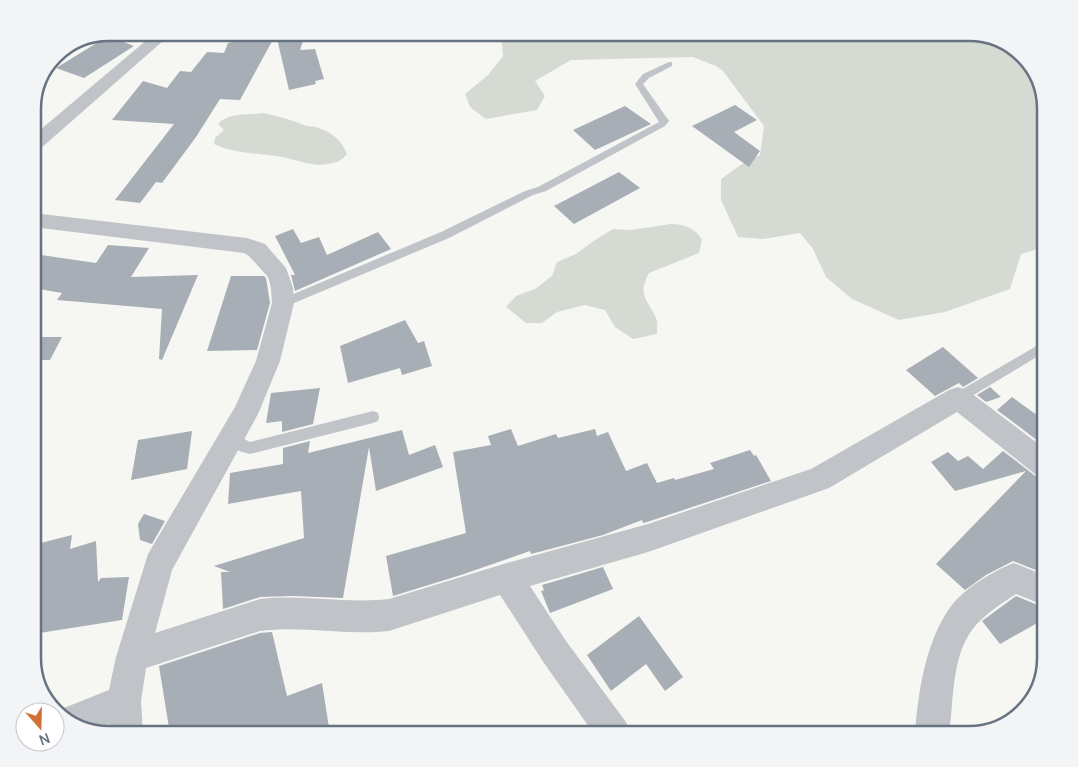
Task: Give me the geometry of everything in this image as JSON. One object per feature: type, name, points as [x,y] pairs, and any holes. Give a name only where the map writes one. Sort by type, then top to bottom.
[{"type":"street","points":[[41,138],[154,41]]},
{"type":"street","points":[[41,221],[247,246],[260,253],[278,274],[282,288],[283,303],[268,360],[245,414],[159,564],[132,656],[124,701],[126,726]]},
{"type":"street","points":[[132,656],[260,615],[278,613],[372,617],[390,615],[507,578],[648,538],[819,479],[958,398],[1037,458]]},
{"type":"street","points":[[507,578],[555,652],[608,726]]},
{"type":"street","points":[[933,726],[943,663],[953,632],[961,619],[1014,578],[1037,587]]},
{"type":"street","points":[[79,719],[124,701]]},
{"type":"lane","points":[[283,303],[445,235],[529,193],[542,189],[662,124],[664,121],[639,84],[646,76],[670,64]]},
{"type":"lane","points":[[958,398],[1037,351]]},
{"type":"lane","points":[[231,438],[244,447],[250,448],[373,417]]},
{"type":"shaded area","points":[[502,41],[968,41],[990,45],[1003,50],[1020,65],[1030,79],[1035,96],[1037,110],[1037,249],[1021,254],[1010,289],[945,312],[899,320],[852,299],[826,277],[813,249],[800,233],[763,239],[738,237],[721,200],[721,179],[742,164],[760,155],[764,126],[723,71],[716,66],[693,57],[571,60],[535,81],[545,96],[537,110],[486,119],[470,107],[465,94],[488,75],[503,56]]},
{"type":"shaded area","points":[[263,113],[326,131],[339,140],[347,154],[337,162],[316,165],[282,157],[239,151],[214,144],[215,138],[224,130],[218,124],[222,120],[233,116]]},
{"type":"shaded area","points":[[671,224],[689,228],[696,232],[702,240],[699,253],[649,273],[645,281],[645,297],[657,320],[657,334],[633,339],[615,327],[605,310],[585,305],[557,312],[542,323],[526,323],[506,307],[516,296],[535,289],[552,276],[557,262],[576,254],[613,229],[631,230]]},
{"type":"building","points":[[121,41],[134,46],[84,78],[56,68],[97,43]]},
{"type":"building","points":[[239,41],[272,41],[240,100],[220,99],[196,137],[162,183],[156,182],[140,203],[115,200],[174,124],[112,120],[143,81],[167,88],[180,71],[191,72],[207,52],[224,53],[228,43]]},
{"type":"building","points":[[278,41],[303,41],[300,50],[315,49],[324,79],[315,81],[316,84],[289,90]]},
{"type":"building","points":[[735,105],[757,120],[734,132],[760,151],[749,167],[692,126]]},
{"type":"building","points":[[625,106],[651,124],[595,150],[573,130]]},
{"type":"building","points":[[619,172],[640,188],[574,224],[554,206]]},
{"type":"building","points":[[293,229],[301,243],[319,237],[327,255],[378,232],[391,249],[295,291],[291,275],[295,275],[275,236]]},
{"type":"building","points":[[108,245],[149,248],[131,277],[198,275],[162,360],[159,359],[162,309],[57,300],[62,293],[41,289],[41,255],[96,263]]},
{"type":"building","points":[[231,276],[264,276],[266,278],[270,303],[257,350],[207,351]]},
{"type":"building","points":[[405,320],[418,343],[424,341],[432,366],[402,375],[400,368],[348,383],[340,346]]},
{"type":"building","points":[[41,337],[62,337],[50,360],[41,360]]},
{"type":"building","points":[[943,347],[978,378],[963,387],[959,383],[935,396],[906,370]]},
{"type":"building","points":[[990,387],[1001,397],[986,402],[977,395]]},
{"type":"building","points":[[320,388],[313,424],[282,432],[282,421],[266,423],[271,393]]},
{"type":"building","points":[[1012,397],[1037,415],[1037,440],[997,410]]},
{"type":"building","points":[[511,429],[518,446],[556,434],[558,438],[595,429],[597,436],[608,432],[626,471],[647,463],[657,483],[714,469],[710,463],[750,450],[754,456],[756,455],[771,481],[647,522],[643,523],[642,520],[603,535],[531,554],[530,551],[393,596],[386,556],[466,533],[453,452],[491,445],[488,436]]},
{"type":"building","points":[[402,430],[409,455],[435,445],[443,467],[376,491],[369,447],[343,598],[260,597],[223,609],[221,572],[230,572],[214,566],[304,538],[301,491],[228,504],[230,473],[283,464],[283,448],[310,441],[308,453]]},
{"type":"building","points":[[192,431],[187,469],[131,480],[138,440]]},
{"type":"building","points":[[1003,451],[1037,476],[1037,570],[1013,561],[986,575],[965,590],[936,564],[1026,471],[955,491],[931,462],[948,452],[958,461],[968,456],[983,469]]},
{"type":"building","points":[[144,514],[165,521],[152,544],[140,540],[138,524]]},
{"type":"building","points":[[72,535],[70,549],[96,541],[98,582],[101,578],[129,577],[122,620],[41,633],[41,543]]},
{"type":"building","points":[[603,567],[613,589],[550,613],[541,591],[544,590],[542,585]]},
{"type":"building","points":[[1016,596],[1037,605],[1037,623],[1000,644],[982,621]]},
{"type":"building","points":[[639,616],[683,677],[665,691],[646,664],[611,691],[587,655]]},
{"type":"building","points":[[272,632],[287,696],[322,683],[329,726],[169,726],[159,666],[260,633]]}]
